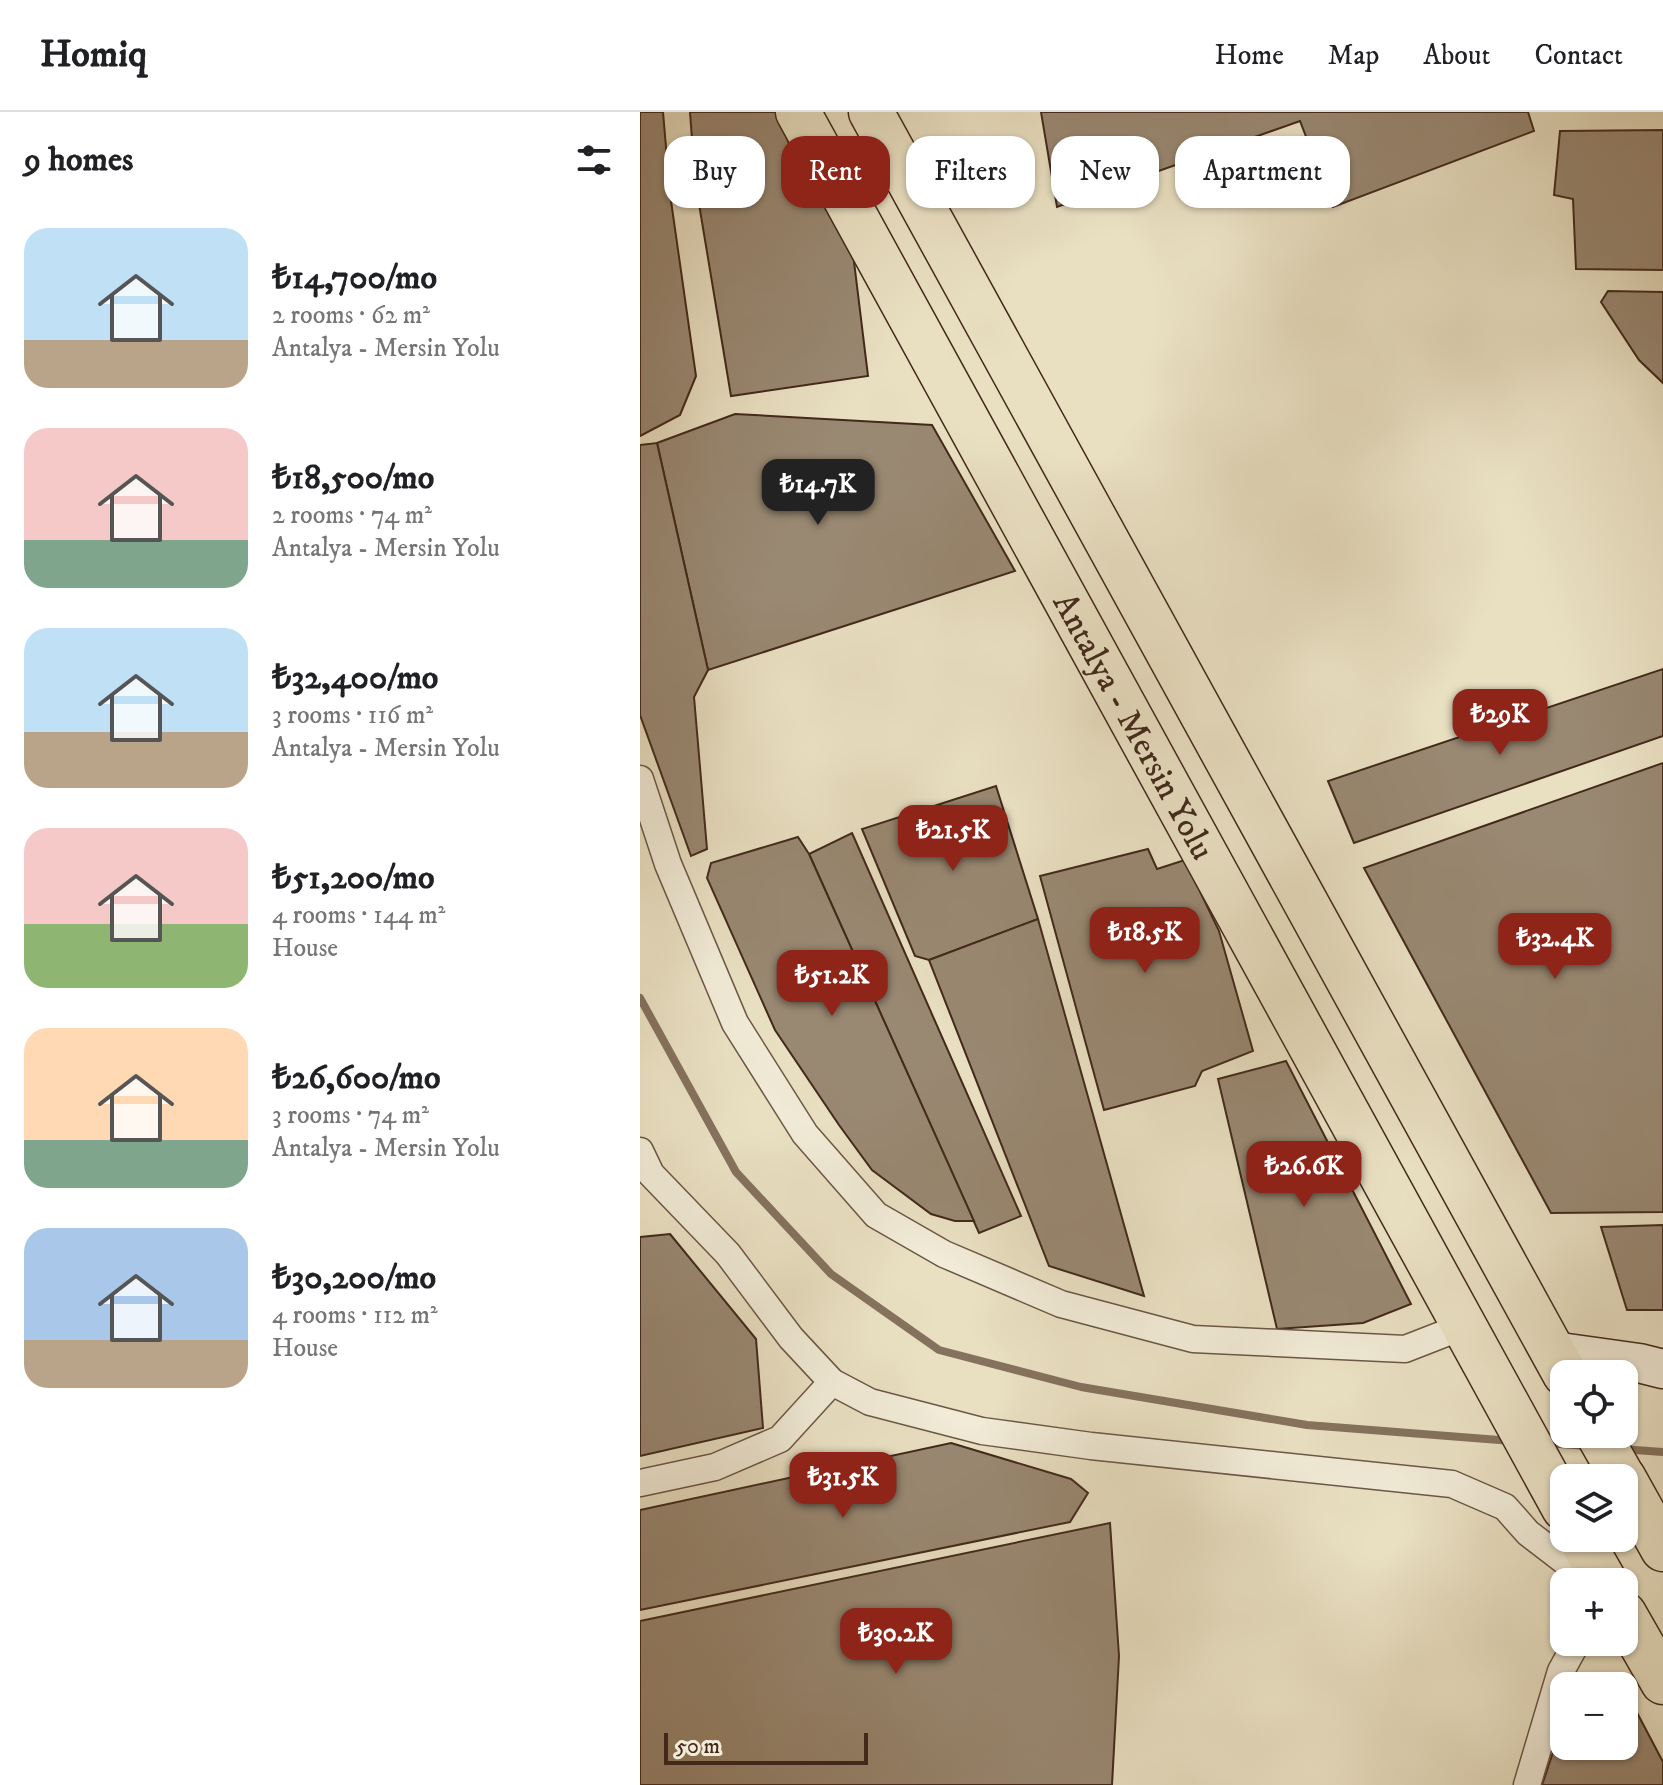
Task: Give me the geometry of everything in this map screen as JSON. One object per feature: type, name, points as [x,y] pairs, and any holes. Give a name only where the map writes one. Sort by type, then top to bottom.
[{"type":"highway","name":"Antalya - Mersin Yolu","points":[[798,112],[1550,1484]]},
{"type":"highway","name":"Antalya - Mersin Yolu","points":[[871,112],[1557,1360]]},
{"type":"highway","points":[[1638,1504],[1658,1540]]},
{"type":"highway","points":[[1638,1638],[1663,1682]]},
{"type":"street","points":[[640,779],[668,864],[735,1023],[805,1134],[876,1215],[944,1254],[1061,1304],[1193,1339],[1405,1349],[1464,1326]]},
{"type":"street","points":[[640,1151],[651,1174],[728,1254],[791,1338],[832,1382],[870,1402],[982,1431],[1091,1446],[1452,1484],[1505,1507],[1528,1533],[1575,1568]]},
{"type":"street","points":[[1638,1363],[1663,1369]]},
{"type":"street","points":[[640,1483],[715,1467],[780,1439],[832,1382]]},
{"type":"street","points":[[1527,1785],[1561,1671],[1569,1656]]},
{"type":"building","points":[[640,112],[663,112],[664,208],[672,208],[696,376],[680,415],[640,436]]},
{"type":"building","points":[[690,112],[776,112],[786,136],[781,136],[781,208],[836,208],[851,237],[868,376],[731,396],[700,208],[765,208],[765,136],[692,136]]},
{"type":"building","points":[[1041,112],[1528,112],[1534,131],[1350,201],[1350,136],[1306,136],[1300,121],[1258,136],[1175,136],[1175,165],[1159,171],[1159,136],[1051,136],[1051,171]]},
{"type":"building","points":[[1663,130],[1663,270],[1576,269],[1573,199],[1554,195],[1560,131]]},
{"type":"building","points":[[1608,291],[1663,292],[1663,383],[1639,360],[1601,302]]},
{"type":"building","points":[[735,414],[932,425],[1015,571],[708,670],[657,443]]},
{"type":"building","points":[[657,443],[708,670],[694,697],[707,849],[691,856],[640,715],[640,445]]},
{"type":"building","points":[[1663,669],[1663,736],[1354,843],[1328,781]]},
{"type":"building","points":[[1663,763],[1663,1212],[1551,1213],[1364,868]]},
{"type":"building","points":[[996,786],[1038,919],[929,960],[915,956],[862,829]]},
{"type":"building","points":[[852,833],[1021,1216],[979,1233],[809,854]]},
{"type":"building","points":[[798,837],[809,854],[974,1221],[955,1221],[931,1214],[872,1170],[775,1030],[707,878],[711,863]]},
{"type":"building","points":[[1148,849],[1157,869],[1185,860],[1219,931],[1253,1051],[1202,1071],[1195,1086],[1104,1110],[1040,876]]},
{"type":"building","points":[[1038,919],[1144,1296],[1049,1266],[929,960]]},
{"type":"building","points":[[1286,1061],[1411,1304],[1363,1323],[1277,1329],[1218,1079]]},
{"type":"building","points":[[1663,1225],[1663,1310],[1627,1310],[1601,1227]]},
{"type":"building","points":[[670,1234],[756,1339],[763,1428],[640,1456],[640,1237]]},
{"type":"building","points":[[951,1443],[1071,1479],[1088,1493],[1070,1522],[640,1610],[640,1510]]},
{"type":"building","points":[[1110,1523],[1119,1656],[1112,1785],[640,1785],[640,1621]]},
{"type":"building","points":[[1638,1715],[1663,1762],[1663,1785],[1542,1785],[1550,1760],[1638,1760]]},
{"type":"waterway","points":[[640,998],[736,1172],[831,1274],[939,1350],[1081,1387],[1307,1425],[1512,1441]]},
{"type":"waterway","points":[[1545,1443],[1550,1443]]},
{"type":"waterway","points":[[1621,1449],[1663,1452]]}]
